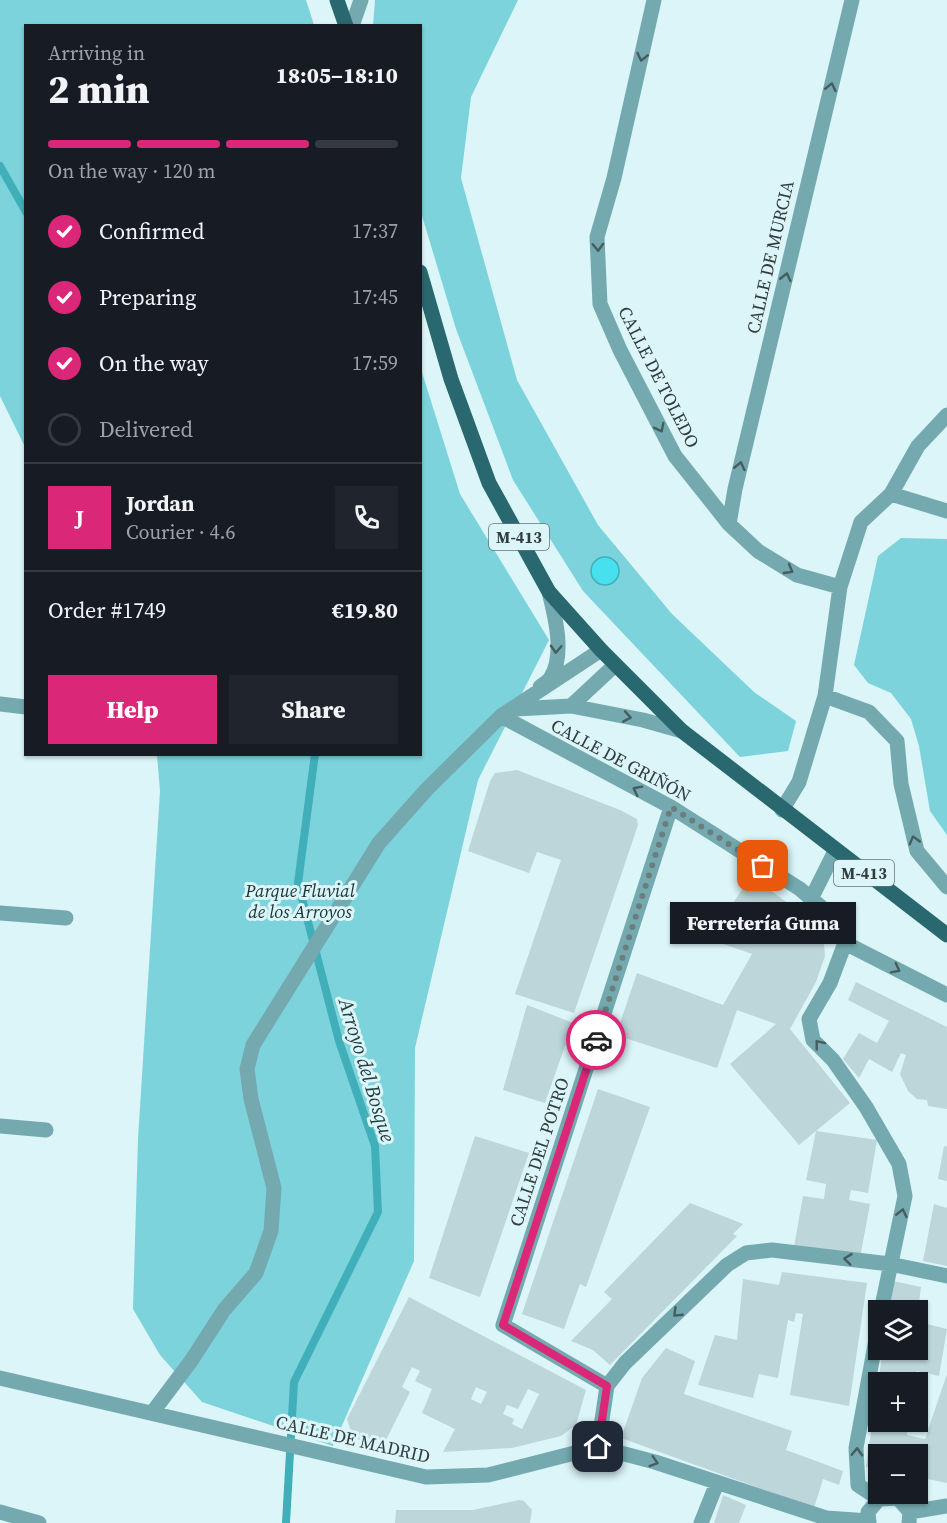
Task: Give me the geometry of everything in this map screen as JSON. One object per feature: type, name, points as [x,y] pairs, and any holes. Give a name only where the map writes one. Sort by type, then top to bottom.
[{"type":"main road","points":[[337,0],[345,24]]},
{"type":"main road","name":"M-413","points":[[422,279],[451,379],[489,483],[549,592],[615,665],[682,731],[947,935]]},
{"type":"street","points":[[353,24],[361,0]]},
{"type":"street","name":"CALLE DE TOLEDO","points":[[654,0],[614,178],[597,237],[600,304],[620,350],[675,456],[729,524],[758,551],[797,575],[840,587]]},
{"type":"street","name":"CALLE DE MURCIA","points":[[729,524],[738,477],[852,0]]},
{"type":"street","points":[[782,810],[799,782],[825,696],[840,587],[861,522],[891,494],[918,446],[947,415]]},
{"type":"street","points":[[891,494],[947,511]]},
{"type":"street","points":[[516,709],[551,677],[556,655],[556,626],[549,592]]},
{"type":"street","points":[[152,1413],[191,1361],[224,1310],[256,1273],[271,1231],[274,1188],[251,1099],[247,1069],[253,1045],[379,843],[427,789],[501,716],[516,709],[602,650]]},
{"type":"street","points":[[571,706],[615,665]]},
{"type":"street","points":[[825,696],[869,712],[897,741],[901,784],[917,851],[947,887]]},
{"type":"street","points":[[0,704],[24,707]]},
{"type":"street","points":[[516,709],[571,706],[643,720],[682,731]]},
{"type":"street","name":"CALLE DE GRIÑÓN","points":[[501,716],[545,742],[671,807],[811,899],[827,912],[845,943]]},
{"type":"street","name":"CALLE DEL POTRO","points":[[607,1386],[503,1325],[671,807]]},
{"type":"street","points":[[811,899],[835,850]]},
{"type":"street","points":[[0,913],[66,918]]},
{"type":"street","points":[[883,1300],[905,1196],[899,1164],[866,1107],[833,1060],[813,1040],[809,1019],[830,983],[845,943],[947,995]]},
{"type":"street","points":[[0,1126],[46,1130]]},
{"type":"street","points":[[875,1504],[868,1512],[869,1522],[826,1518],[598,1447],[607,1386],[625,1363],[726,1265],[746,1253],[772,1250],[890,1264],[947,1276]]},
{"type":"street","points":[[868,1492],[858,1485],[856,1448],[872,1360]]},
{"type":"street","name":"CALLE DE MADRID","points":[[0,1378],[426,1477],[488,1475],[598,1447]]},
{"type":"street","points":[[702,1523],[717,1483]]},
{"type":"street","points":[[901,1504],[909,1517],[947,1506]]},
{"type":"street","points":[[0,1512],[39,1523]]},
{"type":"green space","points":[[0,0],[306,0],[314,24],[24,24],[24,445],[0,396]]},
{"type":"green space","points":[[375,0],[518,0],[471,97],[461,178],[517,380],[598,525],[672,614],[754,692],[796,721],[788,751],[740,757],[583,591],[513,480],[456,329],[422,216],[422,24],[373,24]]},
{"type":"green space","name":"Parque Fluvial de los Arroyos","points":[[422,372],[460,494],[549,640],[478,780],[415,1048],[414,1261],[333,1446],[202,1402],[160,1355],[133,1309],[138,1139],[160,791],[157,756],[422,756]]},
{"type":"green space","points":[[901,538],[947,539],[947,835],[930,811],[919,746],[911,719],[891,693],[868,683],[854,665],[878,556]]},
{"type":"shaded area","points":[[605,557],[615,561],[619,571],[615,581],[605,585],[595,581],[591,571],[595,561]]},
{"type":"building","points":[[517,770],[620,810],[637,819],[638,825],[574,1013],[515,994],[561,860],[537,852],[529,873],[468,851],[490,781],[495,773]]},
{"type":"building","points":[[751,876],[823,929],[825,956],[816,982],[790,1029],[850,1103],[799,1145],[730,1064],[776,1024],[737,1010],[717,1068],[616,1035],[637,973],[723,1005],[752,954],[709,939]]},
{"type":"building","points":[[856,982],[947,1027],[947,1109],[928,1106],[927,1100],[917,1099],[908,1091],[900,1074],[906,1055],[901,1053],[892,1072],[869,1059],[859,1078],[843,1059],[859,1033],[877,1043],[889,1021],[848,1000]]},
{"type":"building","points":[[527,1005],[573,1023],[545,1103],[503,1090]]},
{"type":"building","points":[[598,1089],[650,1107],[586,1287],[580,1284],[564,1329],[522,1314]]},
{"type":"building","points":[[816,1131],[877,1140],[868,1193],[851,1190],[849,1200],[870,1204],[860,1258],[794,1247],[803,1196],[824,1199],[826,1184],[806,1180]]},
{"type":"building","points":[[475,1136],[529,1153],[480,1297],[429,1278]]},
{"type":"building","points":[[944,1146],[947,1147],[947,1181],[938,1179]]},
{"type":"building","points":[[690,1203],[743,1224],[733,1234],[737,1236],[610,1365],[593,1350],[571,1341],[612,1299],[604,1292]]},
{"type":"building","points":[[934,1204],[947,1208],[947,1266],[923,1261]]},
{"type":"building","points":[[782,1272],[867,1283],[849,1406],[790,1395],[803,1314],[796,1313],[794,1322],[788,1320],[778,1378],[759,1374],[753,1398],[698,1385],[715,1335],[737,1340],[743,1279],[779,1285]]},
{"type":"building","points":[[893,1281],[921,1287],[919,1300],[890,1300]]},
{"type":"building","points":[[409,1297],[586,1390],[576,1425],[561,1436],[512,1448],[443,1452],[455,1429],[422,1413],[432,1389],[415,1381],[420,1371],[412,1367],[402,1387],[410,1392],[383,1446],[353,1438],[347,1419]],"holes":[[[476,1387],[487,1392],[481,1404],[471,1399]],[[528,1389],[539,1394],[522,1429],[512,1424],[514,1419],[503,1414],[507,1405],[518,1409]]]},
{"type":"building","points":[[928,1324],[947,1329],[939,1376],[917,1371],[880,1372],[881,1360],[928,1360]]},
{"type":"building","points":[[666,1348],[695,1361],[684,1394],[792,1431],[786,1450],[843,1471],[839,1485],[823,1479],[814,1508],[621,1438],[642,1378]]},
{"type":"building","points":[[947,1374],[947,1483],[928,1479],[928,1444],[869,1444],[871,1432],[907,1432],[907,1435],[925,1439]]},
{"type":"building","points":[[723,1495],[746,1505],[739,1523],[714,1523]]},
{"type":"building","points":[[519,1500],[524,1501],[532,1510],[530,1523],[395,1523],[396,1510],[473,1510]]},
{"type":"waterway","name":"Arroyo del Bosque","points":[[0,166],[24,208]]},
{"type":"waterway","name":"Arroyo del Bosque","points":[[286,1523],[294,1382],[378,1212],[375,1146],[339,1041],[298,883],[315,756]]},
{"type":"way so far","points":[[596,1040],[671,807],[763,866]]},
{"type":"place","name":"Ferretería Guma","points":[[763,866]]},
{"type":"route","points":[[596,1040],[503,1325],[607,1386],[598,1447]]}]
